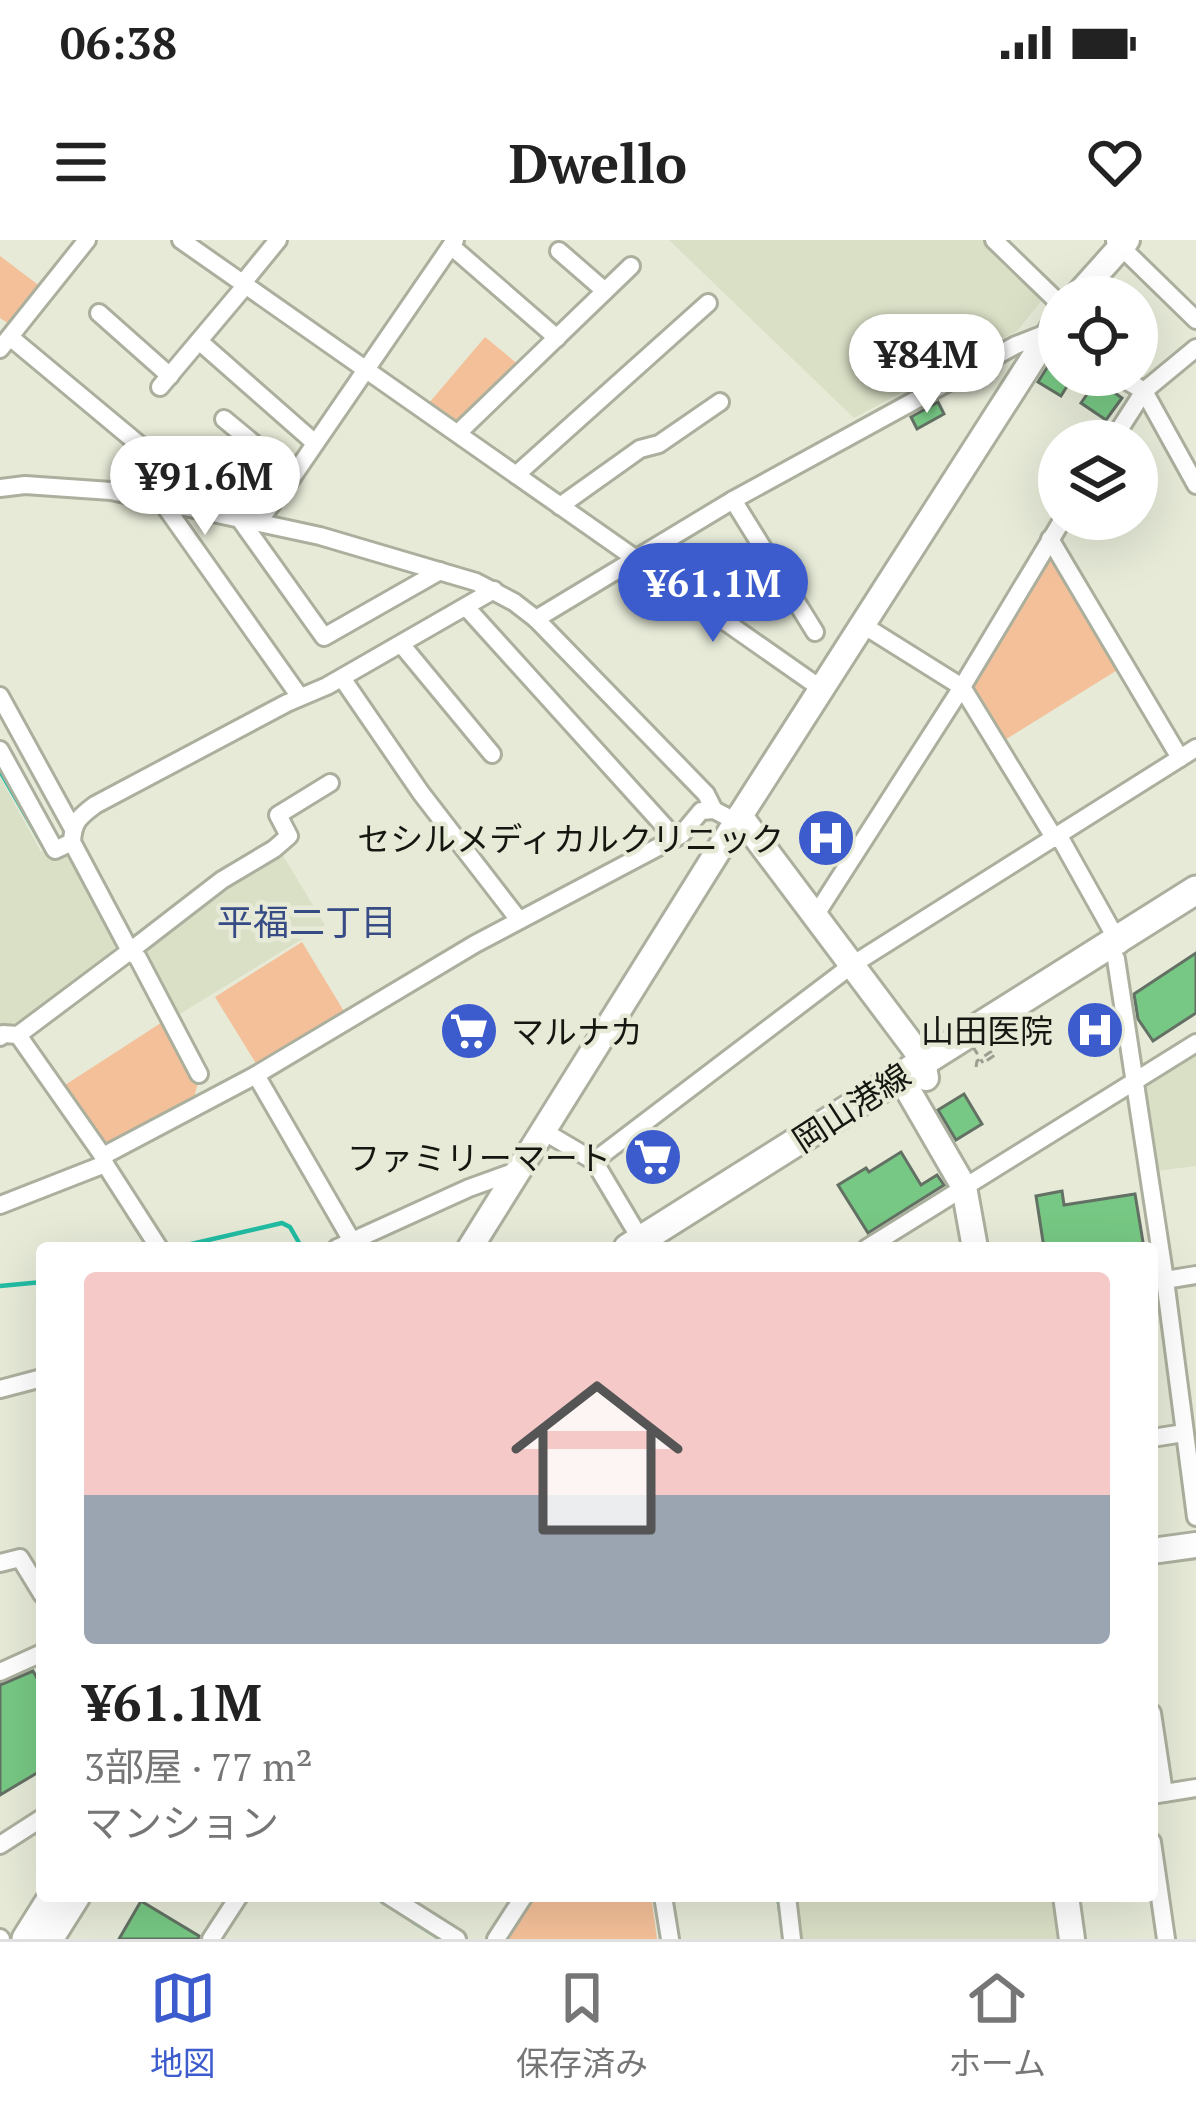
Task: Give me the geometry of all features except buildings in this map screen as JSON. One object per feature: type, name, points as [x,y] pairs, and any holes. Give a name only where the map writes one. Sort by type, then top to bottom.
[{"type":"main road","name":"岡山港線","points":[[650,1242],[1117,949],[1196,890]]},
{"type":"main road","name":"岡山港線","points":[[1117,949],[1196,909]]},
{"type":"main road","points":[[26,1939],[49,1902]]},
{"type":"main road","points":[[49,1939],[72,1902]]},
{"type":"street","points":[[87,240],[10,342],[154,457],[182,506]]},
{"type":"street","points":[[182,240],[823,690]]},
{"type":"street","points":[[99,313],[165,382],[278,240]]},
{"type":"street","points":[[994,240],[1038,283]]},
{"type":"street","points":[[1093,276],[1121,242],[1196,320]]},
{"type":"street","points":[[258,522],[453,243],[557,338]]},
{"type":"street","points":[[559,251],[605,291]]},
{"type":"street","points":[[458,434],[631,266]]},
{"type":"street","points":[[516,475],[707,303]]},
{"type":"street","points":[[536,619],[734,500],[1038,337]]},
{"type":"street","points":[[199,341],[312,440]]},
{"type":"street","points":[[1158,379],[1196,348]]},
{"type":"street","points":[[474,1242],[730,816],[823,690],[1038,356]]},
{"type":"street","points":[[1147,396],[1196,485]]},
{"type":"street","points":[[560,506],[640,449],[659,445],[720,402]]},
{"type":"street","points":[[224,419],[290,473]]},
{"type":"street","points":[[0,488],[25,485],[111,491],[320,536],[494,590],[536,619],[730,816],[852,965],[916,1076],[964,1187],[974,1242]]},
{"type":"street","points":[[734,500],[815,632]]},
{"type":"street","points":[[162,502],[297,693]]},
{"type":"street","points":[[239,518],[324,637],[440,571]]},
{"type":"street","points":[[815,916],[962,688],[1049,540]]},
{"type":"street","points":[[1051,540],[1180,758]]},
{"type":"street","points":[[0,750],[55,850],[77,818],[95,806],[297,693],[342,678],[494,590]]},
{"type":"street","points":[[466,607],[674,838]]},
{"type":"street","points":[[863,625],[962,688],[1057,837],[1117,949],[1155,1242]]},
{"type":"street","points":[[401,644],[492,754]]},
{"type":"street","points":[[342,678],[421,793],[519,920]]},
{"type":"street","points":[[0,696],[130,951],[199,1074]]},
{"type":"street","points":[[594,1161],[852,965],[1196,748]]},
{"type":"street","points":[[155,1242],[104,1160],[9,1036],[222,880],[274,849],[289,836],[278,815],[330,783]]},
{"type":"street","points":[[0,1205],[104,1160],[256,1075],[475,944],[681,835],[701,812],[730,816]]},
{"type":"street","points":[[877,1242],[1196,1042]]},
{"type":"street","points":[[256,1075],[343,1242]]},
{"type":"street","points":[[544,1132],[594,1161],[642,1242]]},
{"type":"street","points":[[348,1242],[520,1170]]},
{"type":"street","points":[[903,1226],[905,1242]]},
{"type":"street","points":[[1196,1275],[1161,1292],[1196,1517]]},
{"type":"street","points":[[0,1389],[36,1384]]},
{"type":"street","points":[[1158,1437],[1184,1433]]},
{"type":"street","points":[[1158,1550],[1196,1545]]},
{"type":"street","points":[[0,1563],[20,1558],[36,1584]]},
{"type":"street","points":[[0,1672],[36,1656]]},
{"type":"street","points":[[1158,1794],[1196,1788]]},
{"type":"street","points":[[0,1845],[36,1822]]},
{"type":"street","points":[[1158,1884],[1166,1939]]},
{"type":"street","points":[[217,1937],[236,1902]]},
{"type":"street","points":[[398,1902],[457,1939]]},
{"type":"street","points":[[496,1939],[520,1902]]},
{"type":"street","points":[[664,1902],[670,1939]]},
{"type":"street","points":[[788,1902],[792,1939]]},
{"type":"street","points":[[1067,1902],[1072,1939]]},
{"type":"path","points":[[957,1021],[982,1063],[995,1055],[992,1051],[981,1059],[977,1061],[976,1066]]},
{"type":"shaded area","points":[[669,240],[982,240],[1038,294],[1038,305],[1017,331],[854,418]]},
{"type":"shaded area","points":[[0,256],[41,287],[12,326],[0,318]]},
{"type":"shaded area","points":[[485,337],[519,365],[464,420],[453,422],[429,403]]},
{"type":"shaded area","points":[[1053,552],[1119,669],[1003,741],[970,687]]},
{"type":"shaded area","points":[[0,777],[41,852],[48,849],[54,861],[63,855],[75,861],[117,942],[113,952],[24,1021],[0,1028]]},
{"type":"shaded area","points":[[282,854],[325,925],[175,1017],[143,957],[146,947],[238,879]]},
{"type":"shaded area","points":[[302,942],[345,1013],[257,1065],[215,997]]},
{"type":"shaded area","points":[[167,1019],[198,1082],[194,1098],[103,1144],[62,1087]]},
{"type":"shaded area","points":[[1196,1051],[1196,1166],[1155,1171],[1143,1084]]},
{"type":"shaded area","points":[[529,1902],[652,1902],[657,1939],[505,1939]]},
{"type":"shaded area","points":[[795,1902],[1055,1902],[1061,1939],[801,1939]]},
{"type":"waterway","points":[[0,771],[44,847]]},
{"type":"waterway","points":[[200,1242],[282,1223],[299,1242]]},
{"type":"waterway","points":[[0,1286],[36,1283]]},
{"type":"waterway","points":[[383,1902],[389,1906]]},
{"type":"waterway","points":[[779,1902],[780,1910]]},
{"type":"waterway","points":[[414,1922],[441,1939]]},
{"type":"place","name":"セシルメディカルクリニック","points":[[826,838]]},
{"type":"place","name":"山田医院","points":[[1095,1030]]},
{"type":"place","name":"マルナカ","points":[[469,1031]]},
{"type":"place","name":"ファミリーマート","points":[[653,1157]]},
{"type":"district","name":"平福二丁目","points":[[307,921]]}]
